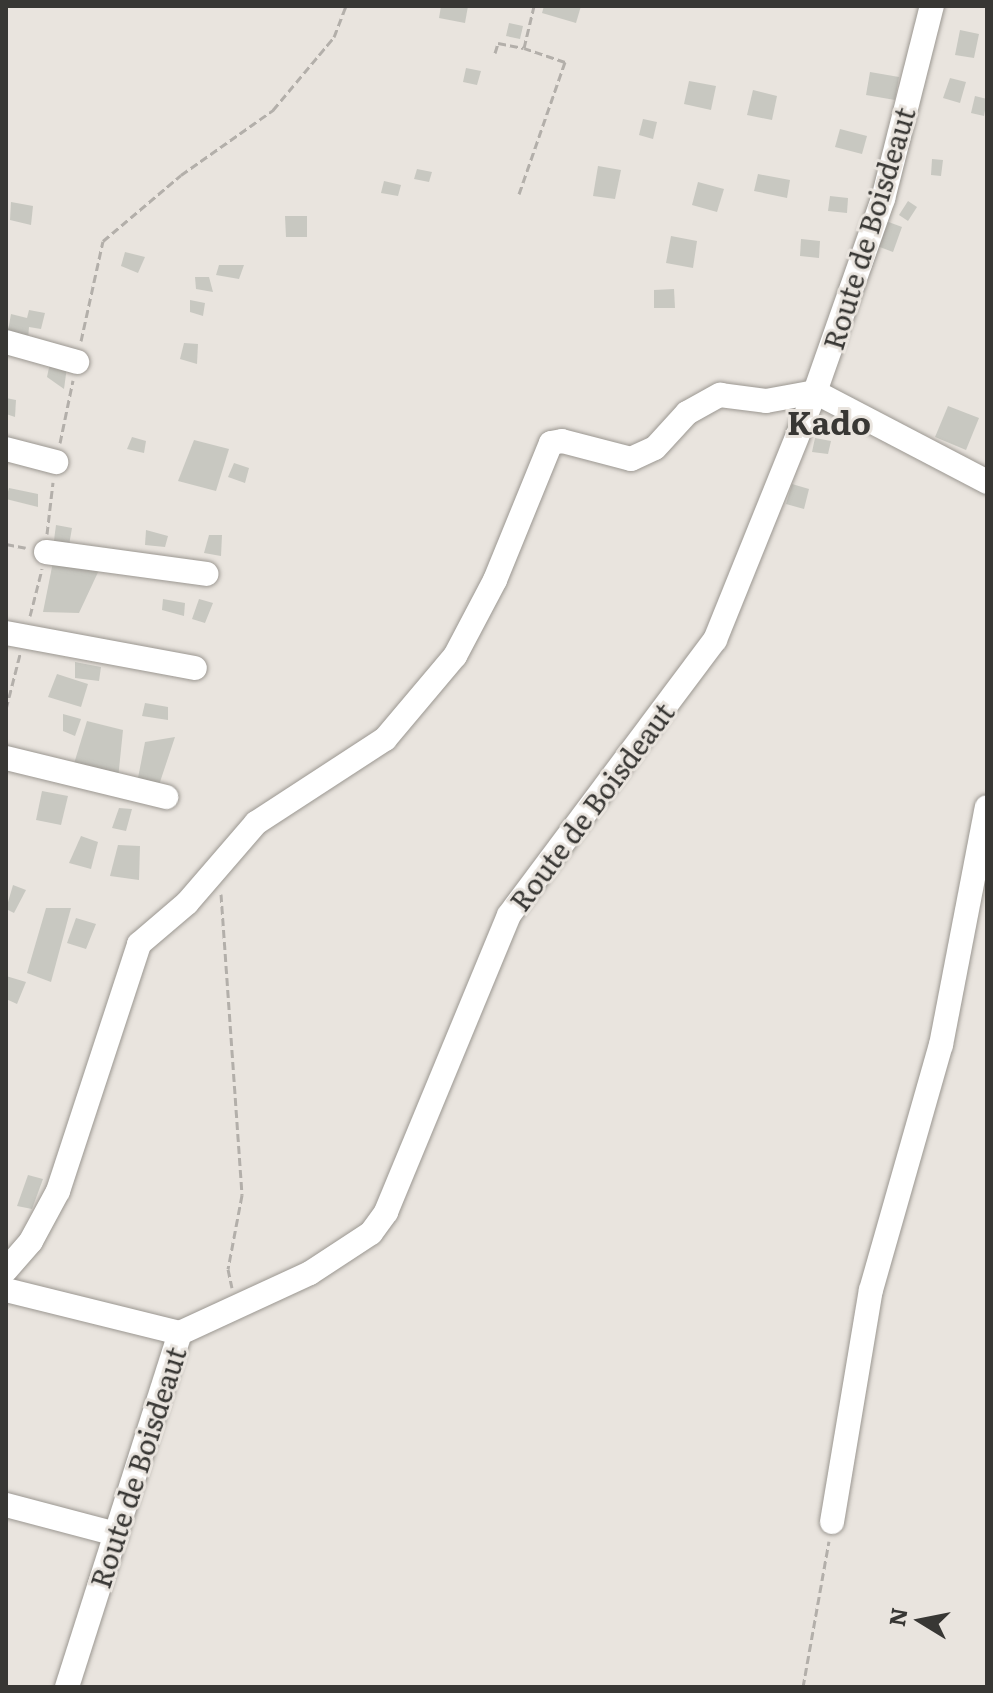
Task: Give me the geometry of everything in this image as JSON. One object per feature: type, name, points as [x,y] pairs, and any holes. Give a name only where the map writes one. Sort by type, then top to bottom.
[{"type":"street","name":"Route de Boisdeaut","points":[[67,1687],[180,1333],[310,1273],[371,1233],[386,1212],[509,915],[715,640],[815,392],[883,199],[932,6]]},
{"type":"street","points":[[6,342],[77,362]]},
{"type":"street","points":[[6,1270],[31,1241],[58,1191],[139,944],[187,903],[256,823],[385,739],[455,656],[495,580],[551,443],[562,441],[631,459],[655,448],[687,413],[720,395],[766,401],[815,392],[987,482]]},
{"type":"street","points":[[6,449],[56,462]]},
{"type":"street","points":[[45,549],[206,574]]},
{"type":"street","points":[[19,633],[195,668]]},
{"type":"street","points":[[6,758],[166,797]]},
{"type":"street","points":[[832,1522],[871,1290],[941,1045],[987,807]]},
{"type":"street","points":[[6,1290],[180,1333]]},
{"type":"street","points":[[6,1505],[116,1534]]},
{"type":"path","points":[[6,709],[19,633],[45,549],[56,462],[103,241],[181,175],[273,110],[334,37],[346,6]]},
{"type":"path","points":[[524,48],[534,6]]},
{"type":"path","points":[[495,53],[498,43],[565,62],[519,194]]},
{"type":"path","points":[[218,867],[242,1195],[228,1269],[235,1308]]},
{"type":"path","points":[[803,1687],[832,1522]]},
{"type":"building","points":[[441,6],[468,6],[465,23],[439,18]]},
{"type":"building","points":[[544,6],[581,6],[576,23],[542,13]]},
{"type":"building","points":[[509,23],[523,26],[520,39],[506,36]]},
{"type":"building","points":[[960,30],[979,34],[974,58],[955,55]]},
{"type":"building","points":[[466,68],[481,71],[477,85],[463,82]]},
{"type":"building","points":[[870,72],[899,77],[895,100],[866,95]]},
{"type":"building","points":[[950,78],[966,82],[960,103],[943,98]]},
{"type":"building","points":[[689,81],[716,86],[711,110],[684,104]]},
{"type":"building","points":[[753,90],[777,96],[772,120],[747,115]]},
{"type":"building","points":[[975,96],[987,99],[984,116],[971,113]]},
{"type":"building","points":[[643,119],[657,122],[653,139],[639,135]]},
{"type":"building","points":[[840,129],[867,136],[862,154],[835,147]]},
{"type":"building","points":[[932,159],[943,160],[941,176],[931,175]]},
{"type":"building","points":[[598,166],[621,170],[615,199],[593,196]]},
{"type":"building","points":[[417,169],[432,172],[429,182],[414,179]]},
{"type":"building","points":[[758,174],[790,180],[787,198],[754,191]]},
{"type":"building","points":[[384,181],[401,185],[398,196],[381,193]]},
{"type":"building","points":[[698,182],[724,189],[717,212],[692,205]]},
{"type":"building","points":[[830,196],[848,198],[847,213],[828,211]]},
{"type":"building","points":[[908,201],[917,207],[908,221],[899,215]]},
{"type":"building","points":[[11,202],[33,206],[31,225],[10,220]]},
{"type":"building","points":[[285,216],[307,216],[307,237],[286,237]]},
{"type":"building","points":[[886,221],[902,227],[893,252],[877,246]]},
{"type":"building","points":[[671,236],[697,241],[693,268],[666,263]]},
{"type":"building","points":[[801,239],[820,241],[819,258],[800,256]]},
{"type":"building","points":[[125,252],[145,257],[138,273],[121,266]]},
{"type":"building","points":[[219,265],[244,265],[239,279],[216,275]]},
{"type":"building","points":[[195,277],[209,277],[213,292],[196,289]]},
{"type":"building","points":[[674,289],[675,308],[654,308],[654,290]]},
{"type":"building","points":[[190,300],[205,303],[203,316],[190,312]]},
{"type":"building","points":[[29,310],[45,313],[41,329],[29,327],[28,339],[8,331],[11,314],[27,318]]},
{"type":"building","points":[[184,343],[198,344],[197,364],[180,359]]},
{"type":"building","points":[[50,363],[67,367],[64,389],[47,377]]},
{"type":"building","points":[[6,398],[16,400],[15,417],[6,414]]},
{"type":"building","points":[[948,406],[979,418],[966,450],[935,437]]},
{"type":"building","points":[[132,437],[146,441],[144,453],[127,449]]},
{"type":"building","points":[[815,438],[831,441],[828,454],[812,452]]},
{"type":"building","points":[[194,440],[229,449],[216,491],[178,481]]},
{"type":"building","points":[[234,463],[249,468],[245,483],[228,477]]},
{"type":"building","points":[[792,484],[809,489],[804,509],[786,504]]},
{"type":"building","points":[[9,488],[38,494],[38,507],[6,499]]},
{"type":"building","points":[[56,525],[72,528],[68,551],[53,548]]},
{"type":"building","points":[[146,530],[168,536],[165,547],[145,545]]},
{"type":"building","points":[[209,535],[222,535],[221,556],[204,553]]},
{"type":"building","points":[[53,562],[100,568],[79,613],[43,612]]},
{"type":"building","points":[[163,599],[185,603],[184,616],[162,610]]},
{"type":"building","points":[[199,599],[213,603],[205,623],[192,619]]},
{"type":"building","points":[[75,662],[101,667],[99,681],[75,678]]},
{"type":"building","points":[[57,674],[88,684],[81,707],[48,697]]},
{"type":"building","points":[[145,703],[168,707],[168,720],[142,716]]},
{"type":"building","points":[[63,714],[81,719],[75,736],[63,731]]},
{"type":"building","points":[[87,721],[123,730],[118,779],[73,767]]},
{"type":"building","points":[[175,737],[159,785],[138,778],[145,742]]},
{"type":"building","points":[[42,791],[68,796],[61,825],[36,820]]},
{"type":"building","points":[[119,808],[132,809],[126,831],[112,828]]},
{"type":"building","points":[[81,836],[98,842],[91,869],[69,863]]},
{"type":"building","points":[[118,845],[140,846],[139,880],[110,876]]},
{"type":"building","points":[[13,885],[26,890],[14,913],[6,909]]},
{"type":"building","points":[[46,908],[71,908],[51,982],[27,973]]},
{"type":"building","points":[[76,918],[96,924],[86,949],[67,943]]},
{"type":"building","points":[[6,976],[26,982],[17,1004],[6,999]]},
{"type":"building","points":[[28,1175],[43,1179],[32,1209],[17,1206]]},
{"type":"district","name":"Kado","points":[[829,421]]}]
